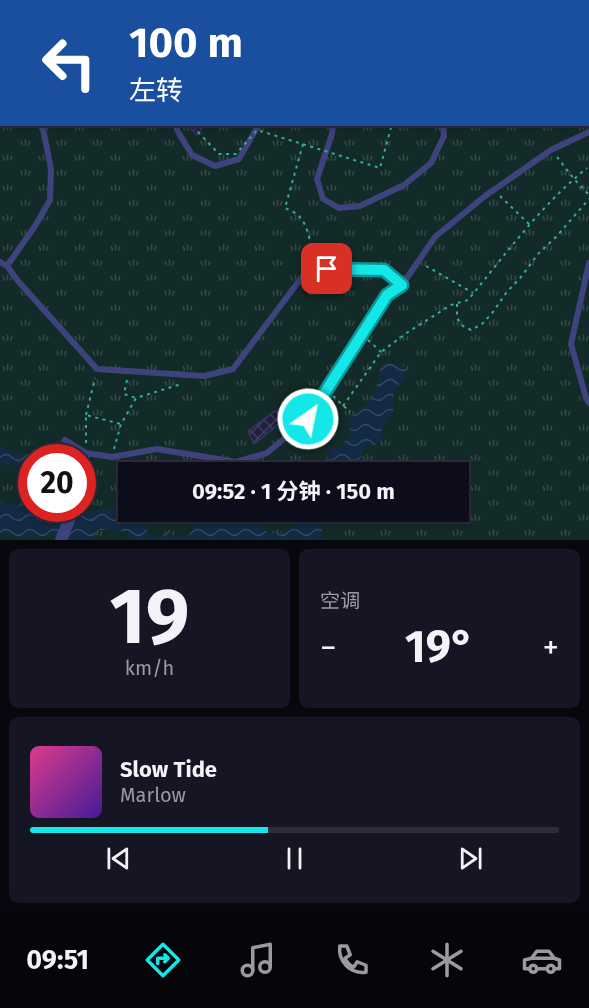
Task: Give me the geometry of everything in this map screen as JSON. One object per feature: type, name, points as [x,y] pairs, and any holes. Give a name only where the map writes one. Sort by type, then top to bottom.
[{"type":"street","points":[[61,540],[68,522]]},
{"type":"lane","points":[[7,266],[50,200],[51,169],[42,126]]},
{"type":"lane","points":[[177,126],[177,130],[192,155],[215,166],[239,159],[258,126]]},
{"type":"lane","points":[[333,126],[317,179],[323,199],[339,208],[360,206],[404,185],[431,163],[444,136],[443,126]]},
{"type":"lane","points":[[96,455],[112,457],[157,449],[237,462],[267,453],[308,419],[387,295],[402,285],[435,237],[493,190],[551,150],[589,132]]},
{"type":"lane","points":[[0,262],[7,266],[97,369],[204,376],[233,369],[308,269],[384,270],[402,285]]},
{"type":"lane","points":[[589,263],[571,345],[589,403]]},
{"type":"lane","points":[[66,440],[72,444]]},
{"type":"path","points":[[196,126],[198,132],[219,154],[236,154],[257,130],[380,168],[391,126]]},
{"type":"path","points":[[303,144],[285,208],[298,215],[308,233],[312,254],[308,269]]},
{"type":"path","points":[[457,304],[457,318],[463,326],[471,330],[482,324],[538,254],[556,237],[589,197],[551,150]]},
{"type":"path","points":[[343,406],[381,352],[451,305],[468,300],[547,205],[587,168]]},
{"type":"path","points":[[493,190],[530,225]]},
{"type":"path","points":[[418,262],[474,293]]},
{"type":"path","points":[[362,334],[381,352]]},
{"type":"path","points":[[86,444],[86,415],[97,369]]},
{"type":"path","points":[[129,371],[124,394],[136,398],[178,385],[182,374]]},
{"type":"path","points":[[326,390],[350,412]]},
{"type":"path","points":[[112,457],[121,424],[136,398]]},
{"type":"path","points":[[86,415],[121,424]]},
{"type":"green space","points":[[0,126],[589,126],[589,540],[0,540]]},
{"type":"water","points":[[387,362],[405,366],[406,378],[394,389],[393,411],[381,428],[383,438],[375,445],[365,446],[358,462],[324,462],[332,448],[341,447],[351,435],[349,421],[371,401],[380,369]]},
{"type":"water","points":[[0,446],[11,453],[18,453],[18,467],[8,464],[0,465]]},
{"type":"water","points":[[0,502],[18,506],[18,522],[96,522],[96,511],[118,507],[118,522],[146,522],[148,534],[159,539],[168,531],[174,536],[187,538],[197,522],[258,522],[261,528],[277,533],[293,528],[296,522],[322,522],[322,539],[135,540],[128,533],[116,530],[100,530],[87,540],[60,540],[52,534],[26,538],[0,533]]},
{"type":"building","points":[[188,126],[204,126],[197,135]]},
{"type":"building","points":[[275,411],[285,419],[254,444],[248,431]]},
{"type":"route","points":[[308,419],[387,295],[402,285],[384,270],[327,269]]}]
